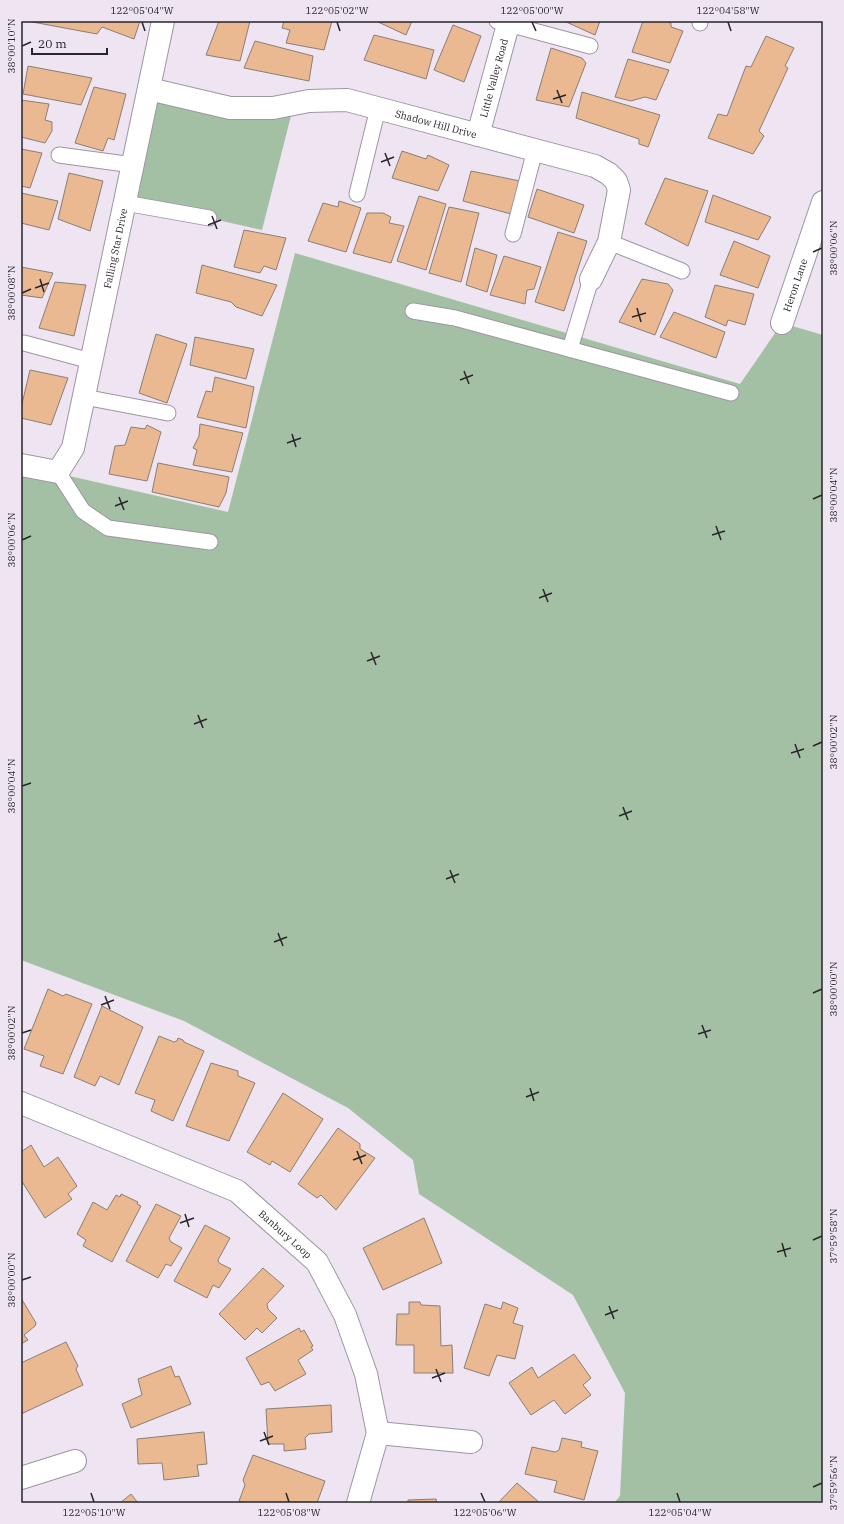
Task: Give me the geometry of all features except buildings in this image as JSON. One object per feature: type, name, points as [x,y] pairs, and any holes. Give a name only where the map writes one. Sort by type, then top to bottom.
[{"type":"street","name":"Falling Star Drive","points":[[58,472],[73,448],[163,21]]},
{"type":"street","name":"Little Valley Road","points":[[478,135],[505,22]]},
{"type":"street","name":"Shadow Hill Drive","points":[[149,89],[230,108],[273,108],[309,101],[347,100],[594,166],[616,181],[619,190],[609,242],[591,279]]},
{"type":"street","name":"Heron Lane","points":[[782,323],[817,238],[823,202]]},
{"type":"street","points":[[21,465],[58,472]]},
{"type":"street","name":"Banbury Loop","points":[[21,1103],[237,1191],[317,1262],[345,1315],[366,1374],[378,1433],[358,1503]]},
{"type":"street","points":[[378,1433],[471,1442]]},
{"type":"street","points":[[21,1478],[75,1462]]},
{"type":"lane","points":[[505,22],[590,46]]},
{"type":"lane","points":[[358,194],[378,108]]},
{"type":"lane","points":[[514,234],[535,150]]},
{"type":"lane","points":[[59,155],[133,165]]},
{"type":"lane","points":[[125,203],[209,218]]},
{"type":"lane","points":[[609,242],[682,271]]},
{"type":"lane","points":[[570,349],[591,279]]},
{"type":"lane","points":[[413,311],[455,318],[731,393]]},
{"type":"lane","points":[[24,343],[91,361]]},
{"type":"lane","points":[[84,397],[168,413]]},
{"type":"lane","points":[[58,472],[83,511],[108,528],[210,542]]},
{"type":"green space","points":[[149,89],[294,104],[262,230],[209,218],[125,203]]},
{"type":"green space","points":[[295,253],[740,384],[782,323],[823,335],[823,1500],[816,1503],[614,1503],[620,1496],[625,1393],[573,1295],[419,1194],[413,1160],[348,1108],[184,1021],[21,960],[21,465],[228,512]]}]
